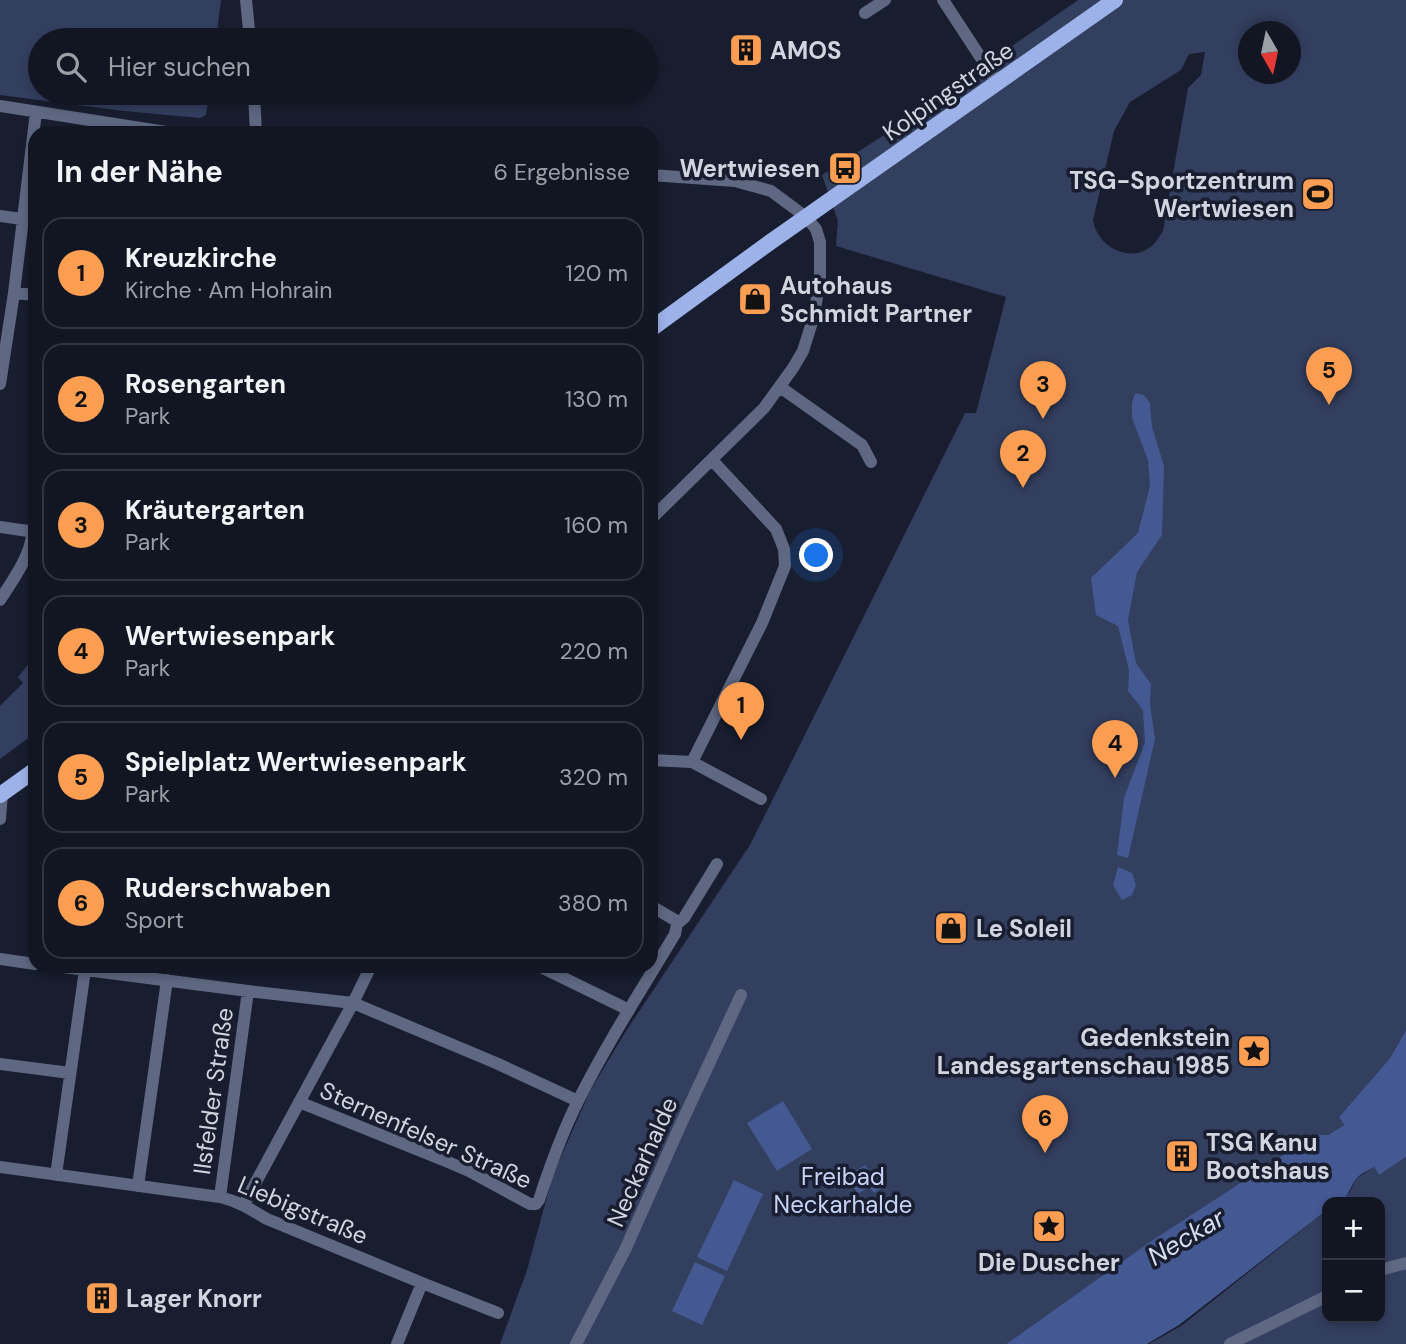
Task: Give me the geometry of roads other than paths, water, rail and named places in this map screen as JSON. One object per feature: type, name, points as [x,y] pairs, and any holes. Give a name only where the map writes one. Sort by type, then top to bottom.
[{"type":"main road","name":"Kolpingstraße","points":[[658,325],[806,217],[1115,0]]},
{"type":"main road","points":[[1,794],[28,775]]},
{"type":"street","points":[[246,0],[249,28]]},
{"type":"street","points":[[865,13],[885,0]]},
{"type":"street","points":[[943,0],[998,84]]},
{"type":"street","points":[[255,105],[256,126]]},
{"type":"street","points":[[0,106],[127,126]]},
{"type":"street","points":[[34,126],[36,112]]},
{"type":"street","points":[[0,384],[5,314],[14,293],[28,173]]},
{"type":"street","points":[[658,176],[734,181],[771,191],[806,217],[816,229],[820,242],[814,316],[803,352],[764,408],[658,512]]},
{"type":"street","points":[[0,215],[22,219]]},
{"type":"street","points":[[14,293],[28,294]]},
{"type":"street","points":[[780,387],[863,445],[871,462]]},
{"type":"street","points":[[692,762],[762,623],[785,566],[784,549],[776,529],[712,460]]},
{"type":"street","points":[[0,527],[28,531]]},
{"type":"street","points":[[0,600],[28,552]]},
{"type":"street","points":[[658,760],[692,762],[761,799]]},
{"type":"street","points":[[0,819],[1,794]]},
{"type":"street","points":[[658,962],[675,934],[677,924],[684,918],[717,864]]},
{"type":"street","points":[[658,910],[677,924]]},
{"type":"street","points":[[0,959],[28,963]]},
{"type":"street","points":[[56,1175],[85,973]]},
{"type":"street","points":[[110,973],[353,1003],[578,1101],[651,973]]},
{"type":"street","points":[[244,1204],[368,973]]},
{"type":"street","points":[[553,973],[629,1010]]},
{"type":"street","points":[[138,1186],[167,980]]},
{"type":"street","name":"Ilsfelder Straße","points":[[220,1197],[248,991]]},
{"type":"street","name":"Neckarhalde","points":[[576,1344],[625,1250],[741,995]]},
{"type":"street","points":[[0,1064],[70,1073]]},
{"type":"street","name":"Sternenfelser Straße","points":[[299,1102],[448,1162],[510,1192],[530,1205],[537,1204],[555,1152],[578,1101]]},
{"type":"street","name":"Liebigstraße","points":[[0,1167],[220,1197],[244,1204],[267,1219],[498,1313]]},
{"type":"street","points":[[1385,1269],[1406,1263]]},
{"type":"street","points":[[397,1344],[422,1283]]},
{"type":"street","points":[[1230,1344],[1322,1298]]},
{"type":"water","points":[[1135,393],[1144,395],[1150,403],[1152,427],[1164,466],[1162,535],[1137,572],[1128,620],[1136,663],[1151,684],[1150,704],[1155,739],[1128,858],[1117,855],[1124,798],[1145,742],[1143,710],[1128,691],[1129,670],[1118,626],[1096,615],[1091,578],[1138,533],[1150,486],[1148,460],[1132,418]]},
{"type":"water","points":[[1118,867],[1132,873],[1136,885],[1132,895],[1122,900],[1113,885]]},
{"type":"water","name":"Neckar","points":[[1406,1030],[1406,1157],[1379,1175],[1374,1167],[1361,1174],[1346,1197],[1322,1197],[1322,1214],[1179,1325],[1147,1344],[1006,1344],[1151,1241],[1314,1135],[1328,1135],[1344,1125],[1339,1117],[1390,1058]]},
{"type":"water","points":[[783,1101],[812,1149],[777,1171],[747,1123]]},
{"type":"water","points":[[865,1165],[873,1177],[879,1173],[886,1186],[874,1193],[869,1187],[858,1194],[847,1176]]},
{"type":"water","points":[[734,1180],[763,1194],[727,1271],[697,1257]]},
{"type":"water","points":[[695,1262],[725,1276],[702,1325],[672,1311]]},
{"type":"place","name":"AMOS","points":[[746,50]]},
{"type":"place","name":"Wertwiesen","points":[[845,168]]},
{"type":"place","name":"TSG-Sportzentrum Wertwiesen","points":[[1318,194]]},
{"type":"place","name":"Autohaus Schmidt Partner","points":[[755,299]]},
{"type":"place","name":"Spielplatz Wertwiesenpark","points":[[1329,405]]},
{"type":"place","name":"Kräutergarten","points":[[1043,419]]},
{"type":"place","name":"Rosengarten","points":[[1023,488]]},
{"type":"place","name":"Kreuzkirche","points":[[741,740]]},
{"type":"place","name":"Wertwiesenpark","points":[[1115,778]]},
{"type":"place","name":"Le Soleil","points":[[951,928]]},
{"type":"place","name":"Gedenkstein Landesgartenschau 1985","points":[[1254,1051]]},
{"type":"place","name":"Ruderschwaben","points":[[1045,1153]]},
{"type":"place","name":"TSG Kanu Bootshaus","points":[[1182,1156]]},
{"type":"place","name":"Die Duscher","points":[[1049,1226]]},
{"type":"place","name":"Lager Knorr","points":[[102,1298]]},
{"type":"park label","name":"Freibad Neckarhalde","points":[[843,1190]]}]
